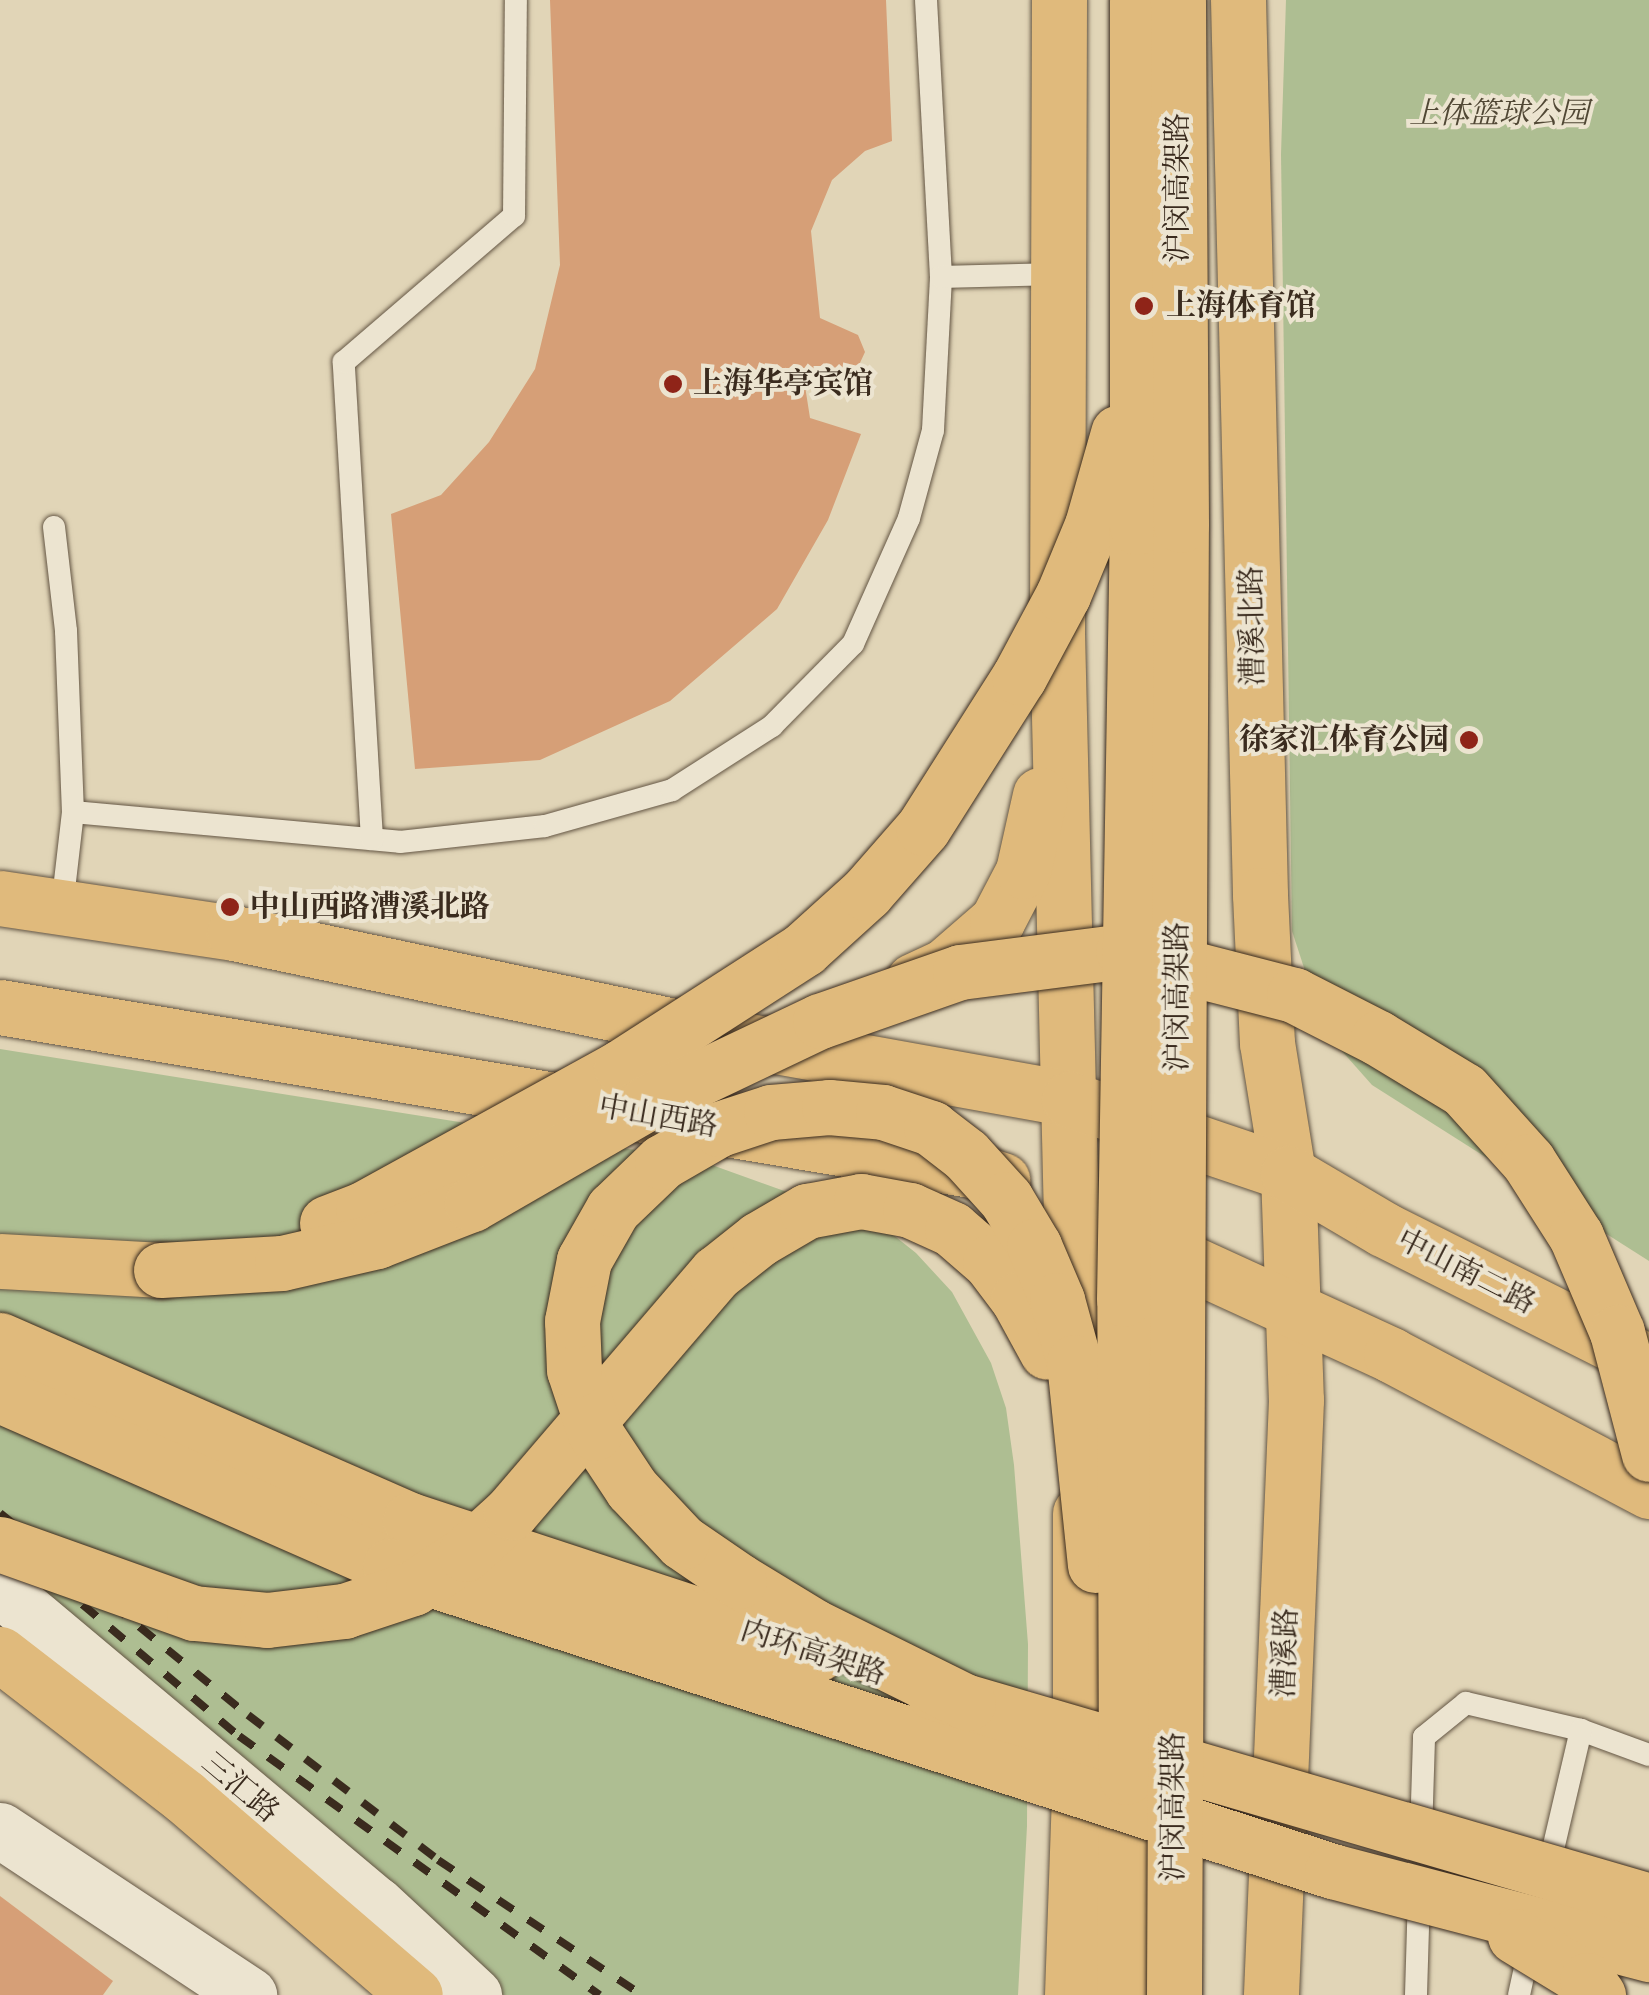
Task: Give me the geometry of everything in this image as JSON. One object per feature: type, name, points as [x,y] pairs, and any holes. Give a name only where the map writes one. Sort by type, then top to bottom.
[{"type":"main road","points":[[1059,0],[1057,633],[1081,1554],[1079,1808],[1072,1995]]},
{"type":"main road","points":[[1124,1995],[1124,1300],[1137,323],[1137,0]]},
{"type":"main road","name":"沪闵高架路","points":[[1174,1995],[1181,525],[1178,0]]},
{"type":"main road","name":"漕溪北路","points":[[1238,0],[1261,914],[1267,1043],[1288,1173],[1290,1311]]},
{"type":"main road","points":[[161,1270],[272,1243],[363,1210],[502,1135],[736,996],[804,949],[866,892],[922,828],[967,764],[1063,596],[1092,525],[1117,441],[1137,323]]},
{"type":"main road","points":[[726,1037],[782,1027],[892,991],[945,966],[997,922],[1013,896],[1034,835],[1057,633]]},
{"type":"main road","points":[[0,898],[234,933],[726,1037],[1068,1099],[1288,1173]]},
{"type":"main road","points":[[0,1261],[161,1270],[282,1263],[377,1241],[472,1204],[647,1103],[820,1021],[960,972],[1037,958],[1124,951],[1294,995],[1378,1038],[1464,1090],[1528,1161],[1576,1236],[1617,1332],[1643,1482]]},
{"type":"main road","name":"中山西路","points":[[0,1007],[971,1170],[1073,1208],[1290,1311]]},
{"type":"main road","points":[[968,1703],[814,1626],[739,1582],[682,1542],[632,1489],[595,1433],[574,1370],[572,1321],[584,1260],[613,1209],[637,1185],[662,1162],[720,1129],[771,1112],[829,1106],[883,1112],[931,1128],[966,1154],[992,1184],[1034,1246],[1057,1300],[1074,1362],[1086,1482],[1126,1776]]},
{"type":"main road","name":"中山南二路","points":[[1288,1173],[1399,1237],[1649,1362]]},
{"type":"main road","points":[[0,1544],[194,1612],[268,1620],[344,1610],[413,1588],[465,1554],[511,1512],[716,1273],[759,1238],[807,1211],[861,1201],[910,1210],[952,1230],[990,1262],[1042,1340],[1071,1415],[1086,1482]]},
{"type":"main road","points":[[1290,1311],[1390,1355],[1643,1482]]},
{"type":"main road","name":"漕溪路","points":[[1271,1995],[1296,1400],[1290,1311]]},
{"type":"main road","name":"内环高架路","points":[[0,1340],[410,1520],[968,1703],[1646,1891]]},
{"type":"main road","name":"内环高架路","points":[[0,1395],[390,1566],[1392,1887],[1649,1954]]},
{"type":"main road","points":[[0,1654],[185,1797],[416,1995]]},
{"type":"main road","points":[[1044,1995],[1052,1858],[1079,1808]]},
{"type":"main road","points":[[1392,1887],[1511,1934],[1587,1980],[1598,1995]]},
{"type":"street","name":"三汇路","points":[[0,1590],[320,1856],[474,1995]]},
{"type":"street","points":[[0,1830],[250,1995]]},
{"type":"lane","points":[[372,839],[344,362],[514,216],[516,0]]},
{"type":"lane","points":[[73,812],[400,842],[545,826],[672,790],[772,726],[853,644],[908,518],[933,430],[941,277],[926,0]]},
{"type":"lane","points":[[941,277],[1058,274]]},
{"type":"lane","points":[[54,527],[66,631],[73,812],[62,910]]},
{"type":"lane","points":[[1416,1995],[1424,1737],[1466,1703],[1581,1730],[1649,1755]]},
{"type":"lane","points":[[1519,1995],[1581,1730]]},
{"type":"lane","points":[[1608,1995],[1646,1891]]},
{"type":"green space","name":"徐家汇体育公园","points":[[1286,0],[1649,0],[1649,1261],[1372,1085],[1325,1032],[1292,931],[1281,154]]},
{"type":"green space","points":[[0,1049],[698,1160],[882,1226],[916,1253],[952,1292],[991,1363],[1006,1408],[1014,1465],[1028,1644],[1027,1826],[1018,1995],[503,1995],[399,1896],[0,1563]]},
{"type":"building","name":"上海华亭宾馆","points":[[550,0],[886,0],[892,141],[865,151],[832,180],[811,231],[820,318],[858,335],[865,352],[859,365],[836,382],[805,386],[810,418],[861,434],[828,520],[777,609],[670,701],[540,760],[415,769],[391,514],[441,495],[489,442],[535,369],[560,265]]},
{"type":"building","points":[[0,1896],[113,1981],[103,1995],[0,1995]]},
{"type":"railway","points":[[0,1513],[248,1715],[438,1860],[642,1995]]},
{"type":"railway","points":[[0,1535],[239,1736],[600,1995]]},
{"type":"place","name":"上海体育馆","points":[[1144,306]]},
{"type":"place","name":"上海华亭宾馆","points":[[673,384]]},
{"type":"place","name":"徐家汇体育公园","points":[[1469,740]]},
{"type":"place","name":"中山西路漕溪北路","points":[[230,907]]},
{"type":"park label","name":"上体篮球公园","points":[[1499,114]]}]
